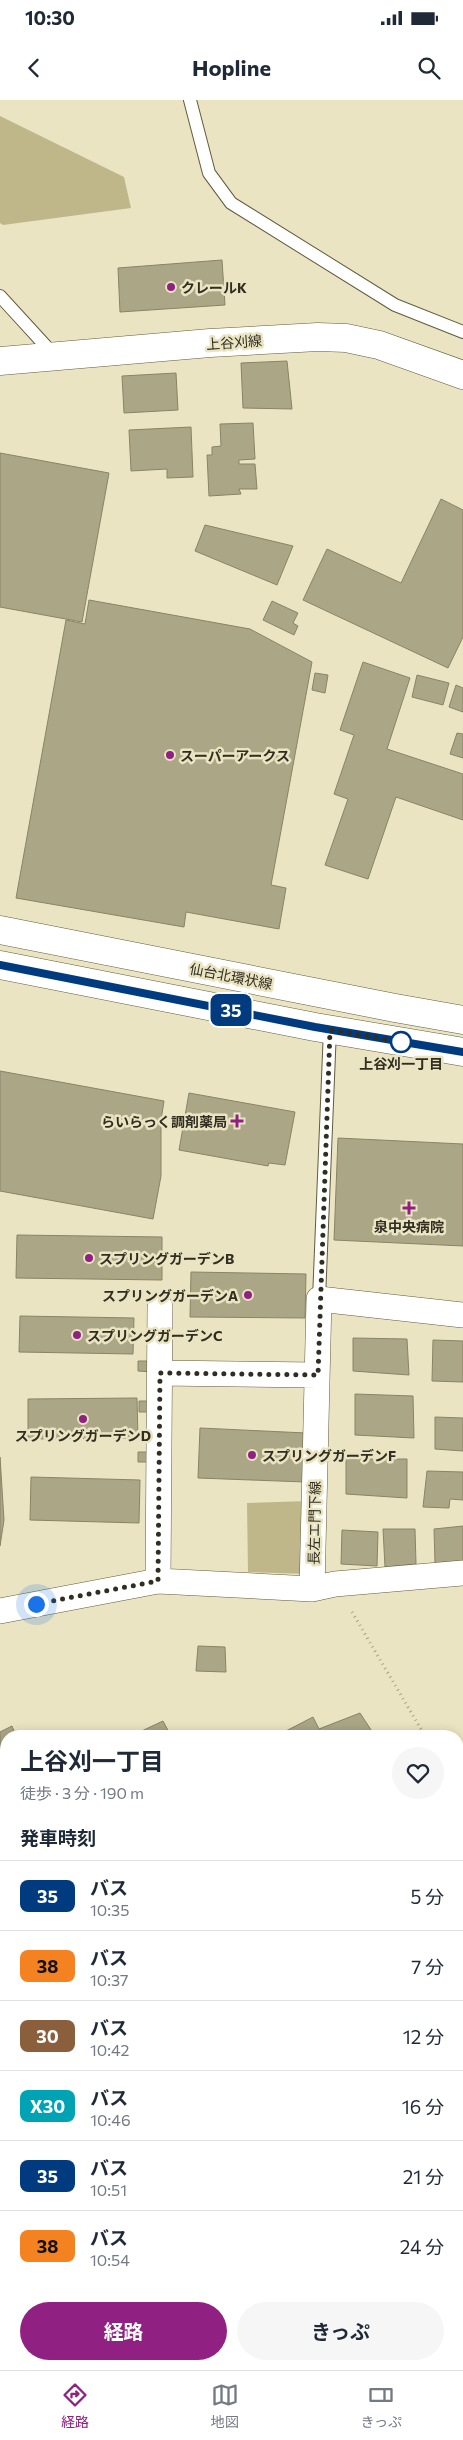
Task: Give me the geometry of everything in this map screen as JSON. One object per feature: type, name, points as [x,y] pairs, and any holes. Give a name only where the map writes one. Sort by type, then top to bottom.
[{"type":"main road","name":"上谷刈線","points":[[0,361],[210,343],[287,338],[346,338],[410,354],[463,375]]},
{"type":"main road","name":"仙台北環状線","points":[[0,930],[463,1020]]},
{"type":"main road","points":[[0,965],[330,1030],[463,1052]]},
{"type":"street","points":[[319,1299],[463,1315]]},
{"type":"street","name":"長左エ門下線","points":[[319,1299],[318,1375],[324,1587]]},
{"type":"street","points":[[158,1581],[160,1307]]},
{"type":"street","points":[[160,1373],[318,1375]]},
{"type":"street","points":[[0,1611],[158,1581],[324,1587],[463,1573]]},
{"type":"lane","points":[[190,100],[209,173],[231,203],[395,305],[463,332]]},
{"type":"lane","points":[[0,296],[55,356]]},
{"type":"lane","points":[[319,1299],[330,1030]]},
{"type":"path","points":[[324,1587],[421,1730]]},
{"type":"shaded area","points":[[0,116],[124,177],[131,208],[3,225],[0,223]]},
{"type":"shaded area","points":[[309,1501],[307,1574],[248,1572],[247,1503]]},
{"type":"building","name":"クレールK","points":[[222,260],[225,305],[120,312],[118,268]]},
{"type":"building","points":[[287,361],[292,409],[243,408],[241,363]]},
{"type":"building","points":[[176,373],[178,410],[124,413],[122,376]]},
{"type":"building","points":[[253,423],[255,459],[239,460],[239,464],[255,464],[257,489],[239,489],[241,494],[209,496],[207,455],[212,455],[212,447],[221,446],[220,424]]},
{"type":"building","points":[[191,427],[193,477],[167,478],[167,469],[131,471],[129,430]]},
{"type":"building","points":[[0,453],[109,473],[82,622],[0,607]]},
{"type":"building","points":[[441,499],[463,510],[463,637],[448,668],[303,600],[327,549],[401,583]]},
{"type":"building","points":[[205,525],[293,546],[277,585],[195,551]]},
{"type":"building","points":[[89,600],[250,629],[312,662],[271,885],[286,888],[279,929],[186,912],[184,927],[16,898],[66,620],[85,624]]},
{"type":"building","points":[[272,601],[298,613],[293,623],[298,626],[294,635],[263,620]]},
{"type":"building","points":[[363,662],[410,678],[387,749],[463,774],[463,820],[396,797],[368,879],[325,865],[348,799],[334,794],[354,735],[340,730]]},
{"type":"building","points":[[315,673],[328,675],[325,693],[312,690]]},
{"type":"building","points":[[417,675],[449,683],[443,705],[412,697]]},
{"type":"building","points":[[456,685],[463,688],[463,712],[449,707]]},
{"type":"building","points":[[457,733],[463,734],[463,758],[450,754]]},
{"type":"building","points":[[0,1071],[164,1101],[161,1120],[161,1176],[153,1219],[0,1191]]},
{"type":"building","points":[[189,1093],[295,1112],[285,1165],[269,1163],[268,1166],[179,1150]]},
{"type":"building","points":[[338,1138],[463,1144],[463,1246],[334,1240]]},
{"type":"building","name":"スプリングガーデンB","points":[[17,1235],[162,1237],[162,1280],[16,1278]]},
{"type":"building","name":"スプリングガーデンA","points":[[191,1272],[306,1274],[305,1318],[190,1317]]},
{"type":"building","name":"スプリングガーデンC","points":[[20,1316],[134,1318],[133,1354],[19,1352]]},
{"type":"building","points":[[353,1338],[407,1339],[409,1375],[353,1371]]},
{"type":"building","points":[[433,1340],[463,1341],[463,1382],[432,1381]]},
{"type":"building","points":[[138,1361],[153,1361],[153,1372],[138,1371]]},
{"type":"building","points":[[355,1394],[413,1396],[414,1438],[355,1435]]},
{"type":"building","name":"スプリングガーデンD","points":[[137,1398],[138,1438],[28,1439],[28,1399]]},
{"type":"building","points":[[139,1401],[154,1401],[154,1412],[139,1412]]},
{"type":"building","points":[[435,1417],[463,1418],[463,1451],[435,1449]]},
{"type":"building","name":"スプリングガーデンF","points":[[200,1428],[306,1433],[305,1482],[198,1478]]},
{"type":"building","points":[[138,1452],[152,1452],[151,1462],[138,1462]]},
{"type":"building","points":[[0,1457],[4,1520],[0,1546]]},
{"type":"building","points":[[346,1459],[407,1459],[407,1498],[346,1494]]},
{"type":"building","points":[[427,1471],[463,1472],[463,1500],[450,1499],[449,1508],[423,1507]]},
{"type":"building","points":[[31,1477],[140,1480],[139,1523],[30,1520]]},
{"type":"building","points":[[463,1526],[463,1561],[435,1563],[434,1529]]},
{"type":"building","points":[[383,1529],[415,1529],[416,1564],[385,1567]]},
{"type":"building","points":[[342,1530],[378,1532],[377,1566],[341,1564]]},
{"type":"building","points":[[198,1646],[225,1647],[226,1672],[196,1671]]},
{"type":"building","points":[[360,1713],[371,1730],[288,1730],[313,1717],[319,1729]]},
{"type":"building","points":[[163,1721],[168,1730],[144,1730]]},
{"type":"building","points":[[12,1726],[14,1730],[4,1730]]},
{"type":"bus line","name":"35","points":[[0,965],[315,1027],[463,1052]]},
{"type":"place","name":"クレールK","points":[[171,287]]},
{"type":"place","name":"スーパーアークス","points":[[170,755]]},
{"type":"place","name":"上谷刈一丁目","points":[[401,1042]]},
{"type":"place","name":"らいらっく調剤薬局","points":[[237,1121]]},
{"type":"place","name":"泉中央病院","points":[[409,1208]]},
{"type":"place","name":"スプリングガーデンB","points":[[89,1258]]},
{"type":"place","name":"スプリングガーデンA","points":[[248,1295]]},
{"type":"place","name":"スプリングガーデンC","points":[[77,1335]]},
{"type":"place","name":"スプリングガーデンD","points":[[83,1419]]},
{"type":"place","name":"スプリングガーデンF","points":[[252,1455]]},
{"type":"route","points":[[36,1604],[158,1581],[160,1373],[318,1375],[319,1299],[330,1030],[406,1043],[401,1042]]}]
